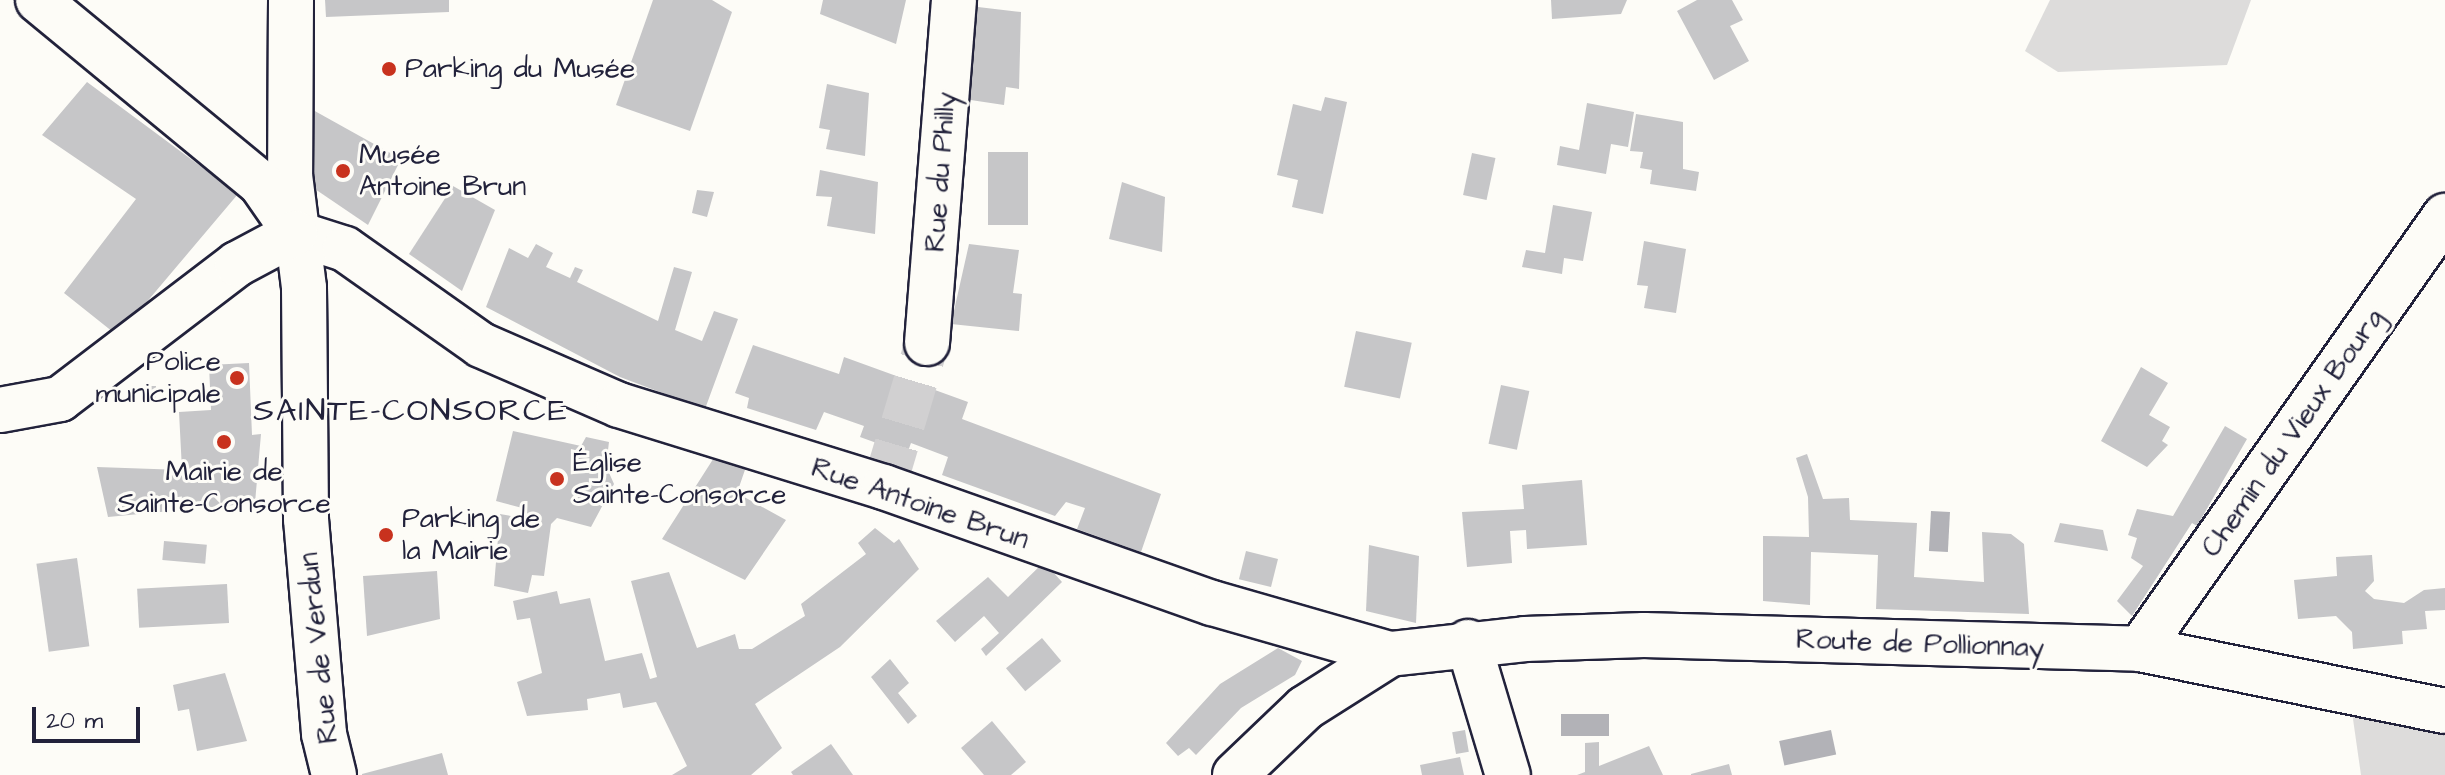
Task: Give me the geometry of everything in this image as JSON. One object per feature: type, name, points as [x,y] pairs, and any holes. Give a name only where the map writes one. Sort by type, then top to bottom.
[{"type":"street","points":[[0,410],[60,399],[237,264],[295,233],[261,184],[38,0]]},
{"type":"street","name":"Rue de Verdun","points":[[291,0],[295,233],[304,288],[306,519],[324,734],[334,775]]},
{"type":"street","name":"Rue du Philly","points":[[927,343],[954,0]]},
{"type":"street","name":"Chemin du Vieux Bourg","points":[[2140,649],[2445,216]]},
{"type":"street","name":"Rue Antoine Brun","points":[[295,233],[345,249],[481,345],[619,405],[884,487],[1212,603],[1390,654]]},
{"type":"street","name":"Route de Pollionnay","points":[[1390,654],[1468,642],[1644,635],[2140,649],[2445,711]]},
{"type":"street","points":[[1468,642],[1508,775]]},
{"type":"street","points":[[1235,775],[1305,708],[1390,654]]},
{"type":"shaded area","points":[[2050,0],[2251,0],[2227,65],[2058,72],[2025,51]]},
{"type":"shaded area","points":[[1931,511],[1950,512],[1948,552],[1929,551]]},
{"type":"shaded area","points":[[2349,691],[2445,711],[2445,775],[2361,775]]},
{"type":"shaded area","points":[[1561,714],[1609,714],[1609,736],[1561,736]]},
{"type":"shaded area","points":[[1831,730],[1836,754],[1784,765],[1779,741]]},
{"type":"building","points":[[325,0],[449,0],[449,12],[326,17]]},
{"type":"building","points":[[653,0],[712,0],[732,12],[690,131],[616,105]]},
{"type":"building","points":[[823,0],[906,0],[896,44],[820,14]]},
{"type":"building","points":[[1551,0],[1627,0],[1621,14],[1552,19]]},
{"type":"building","points":[[1697,0],[1732,0],[1743,20],[1730,26],[1749,61],[1714,80],[1677,11]]},
{"type":"building","points":[[978,7],[1021,12],[1019,89],[1006,87],[1004,105],[964,99]]},
{"type":"building","points":[[87,82],[238,194],[118,336],[64,293],[136,199],[42,135]]},
{"type":"building","points":[[827,84],[869,93],[865,156],[826,149],[830,130],[819,128]]},
{"type":"building","points":[[1325,97],[1347,102],[1323,214],[1292,207],[1298,180],[1277,175],[1293,104],[1321,111]]},
{"type":"building","points":[[1587,103],[1634,112],[1628,147],[1611,144],[1606,174],[1557,165],[1560,146],[1579,150]]},
{"type":"building","points":[[313,110],[401,159],[368,225],[312,187]]},
{"type":"building","points":[[1636,114],[1683,122],[1683,169],[1699,172],[1696,191],[1650,184],[1652,170],[1640,168],[1643,152],[1630,151]]},
{"type":"building","points":[[988,152],[1028,152],[1028,225],[988,225]]},
{"type":"building","points":[[1472,153],[1495,158],[1487,200],[1463,195]]},
{"type":"building","points":[[820,170],[878,182],[875,234],[827,226],[832,197],[816,196]]},
{"type":"building","points":[[1122,182],[1165,197],[1162,252],[1109,239]]},
{"type":"building","points":[[453,186],[495,210],[462,291],[409,254]]},
{"type":"building","points":[[697,190],[714,192],[707,217],[692,213]]},
{"type":"building","points":[[1553,205],[1592,212],[1583,261],[1564,258],[1562,274],[1522,267],[1526,250],[1545,253]]},
{"type":"building","points":[[1644,241],[1686,249],[1676,313],[1644,308],[1648,286],[1637,285]]},
{"type":"building","points":[[536,244],[553,253],[546,267],[570,278],[575,267],[583,270],[577,282],[658,321],[674,267],[692,272],[675,330],[702,341],[714,311],[738,319],[705,409],[620,377],[486,307],[509,248],[528,258]]},
{"type":"building","points":[[969,244],[1019,250],[1013,293],[1022,294],[1019,331],[951,324]]},
{"type":"building","points":[[1356,331],[1412,343],[1400,399],[1344,387]]},
{"type":"building","points":[[753,345],[839,374],[844,357],[968,402],[962,419],[1161,494],[1141,552],[1077,529],[1085,508],[1066,502],[1055,516],[942,475],[948,457],[911,443],[907,454],[860,437],[864,426],[824,412],[816,430],[747,408],[749,398],[735,393]]},
{"type":"building","points":[[249,363],[252,435],[261,434],[255,503],[108,517],[97,467],[182,470],[179,412],[211,410],[209,365]]},
{"type":"building","points":[[2141,367],[2168,383],[2149,415],[2170,427],[2162,441],[2168,445],[2147,467],[2101,441]]},
{"type":"building","points":[[1501,385],[1529,391],[1517,450],[1489,444]]},
{"type":"building","points":[[144,386],[156,386],[156,400],[144,400]]},
{"type":"building","points":[[2225,426],[2247,439],[2197,526],[2192,523],[2132,616],[2117,601],[2143,566],[2131,558],[2137,538],[2128,535],[2137,509],[2173,516]]},
{"type":"building","name":"Église Sainte-Consorce","points":[[513,431],[581,446],[586,437],[609,442],[606,466],[614,484],[591,527],[557,518],[551,524],[544,576],[532,575],[528,593],[494,586],[500,514],[523,518],[526,509],[496,501]]},
{"type":"building","points":[[717,453],[747,464],[737,493],[786,520],[745,580],[662,539]]},
{"type":"building","points":[[1807,454],[1823,499],[1849,498],[1850,520],[1917,523],[1914,577],[1984,582],[1982,532],[2011,534],[2024,544],[2029,614],[1876,609],[1878,555],[1811,552],[1810,605],[1763,601],[1763,536],[1809,537],[1808,497],[1796,458]]},
{"type":"building","points":[[1582,480],[1587,545],[1527,549],[1526,530],[1510,531],[1512,563],[1467,567],[1462,512],[1524,509],[1522,485]]},
{"type":"building","points":[[2060,523],[2103,530],[2108,551],[2054,542]]},
{"type":"building","points":[[875,528],[894,543],[899,539],[919,569],[840,647],[755,704],[782,748],[751,775],[672,775],[687,766],[656,702],[623,708],[620,693],[587,699],[588,710],[527,716],[517,682],[542,673],[530,618],[517,620],[513,601],[557,591],[560,604],[590,598],[605,661],[642,653],[650,679],[657,677],[631,581],[669,572],[697,648],[735,634],[739,649],[752,649],[805,616],[801,604],[866,554],[858,543]]},
{"type":"building","points":[[164,541],[207,545],[205,564],[162,560]]},
{"type":"building","points":[[1369,545],[1419,556],[1416,623],[1366,611]]},
{"type":"building","points":[[1246,551],[1278,559],[1271,587],[1239,579]]},
{"type":"building","points":[[2372,555],[2374,581],[2365,591],[2374,599],[2404,603],[2424,590],[2445,588],[2445,610],[2425,611],[2427,629],[2402,631],[2403,644],[2353,649],[2352,632],[2336,616],[2298,619],[2294,580],[2337,576],[2336,557]]},
{"type":"building","points":[[77,558],[89,646],[49,652],[36,564]]},
{"type":"building","points":[[1044,562],[1062,582],[986,656],[981,649],[999,633],[984,616],[955,642],[936,621],[988,577],[1008,597]]},
{"type":"building","points":[[437,571],[440,619],[367,636],[363,576]]},
{"type":"building","points":[[227,584],[229,623],[139,628],[137,589]]},
{"type":"building","points":[[1042,638],[1061,661],[1025,691],[1006,668]]},
{"type":"building","points":[[1278,648],[1302,661],[1295,675],[1241,708],[1196,755],[1189,748],[1178,756],[1166,743],[1220,684]]},
{"type":"building","points":[[890,659],[909,683],[898,693],[917,716],[908,724],[871,677]]},
{"type":"building","points":[[225,673],[247,741],[197,751],[189,709],[178,711],[173,685]]},
{"type":"building","points":[[992,721],[1026,762],[1011,775],[984,775],[961,748]]},
{"type":"building","points":[[1465,730],[1469,752],[1456,754],[1452,732]]},
{"type":"building","points":[[1599,742],[1599,766],[1649,746],[1663,775],[1577,775],[1585,772],[1585,743]]},
{"type":"building","points":[[831,744],[853,775],[793,775],[791,772]]},
{"type":"building","points":[[442,753],[448,775],[362,775],[362,774]]},
{"type":"building","points":[[1460,757],[1464,775],[1422,775],[1420,765]]},
{"type":"building","points":[[1729,764],[1732,775],[1691,775],[1691,774]]},
{"type":"tunnel","points":[[884,487],[927,343]]},
{"type":"place","name":"Parking du Musée","points":[[389,69]]},
{"type":"place","name":"Musée Antoine Brun","points":[[343,171]]},
{"type":"place","name":"Police municipale","points":[[237,378]]},
{"type":"place","name":"Mairie de Sainte-Consorce","points":[[224,442]]},
{"type":"place","name":"Église Sainte-Consorce","points":[[557,479]]},
{"type":"place","name":"Parking de la Mairie","points":[[386,535]]},
{"type":"district","name":"SAINTE-CONSORCE","points":[[411,411]]}]
